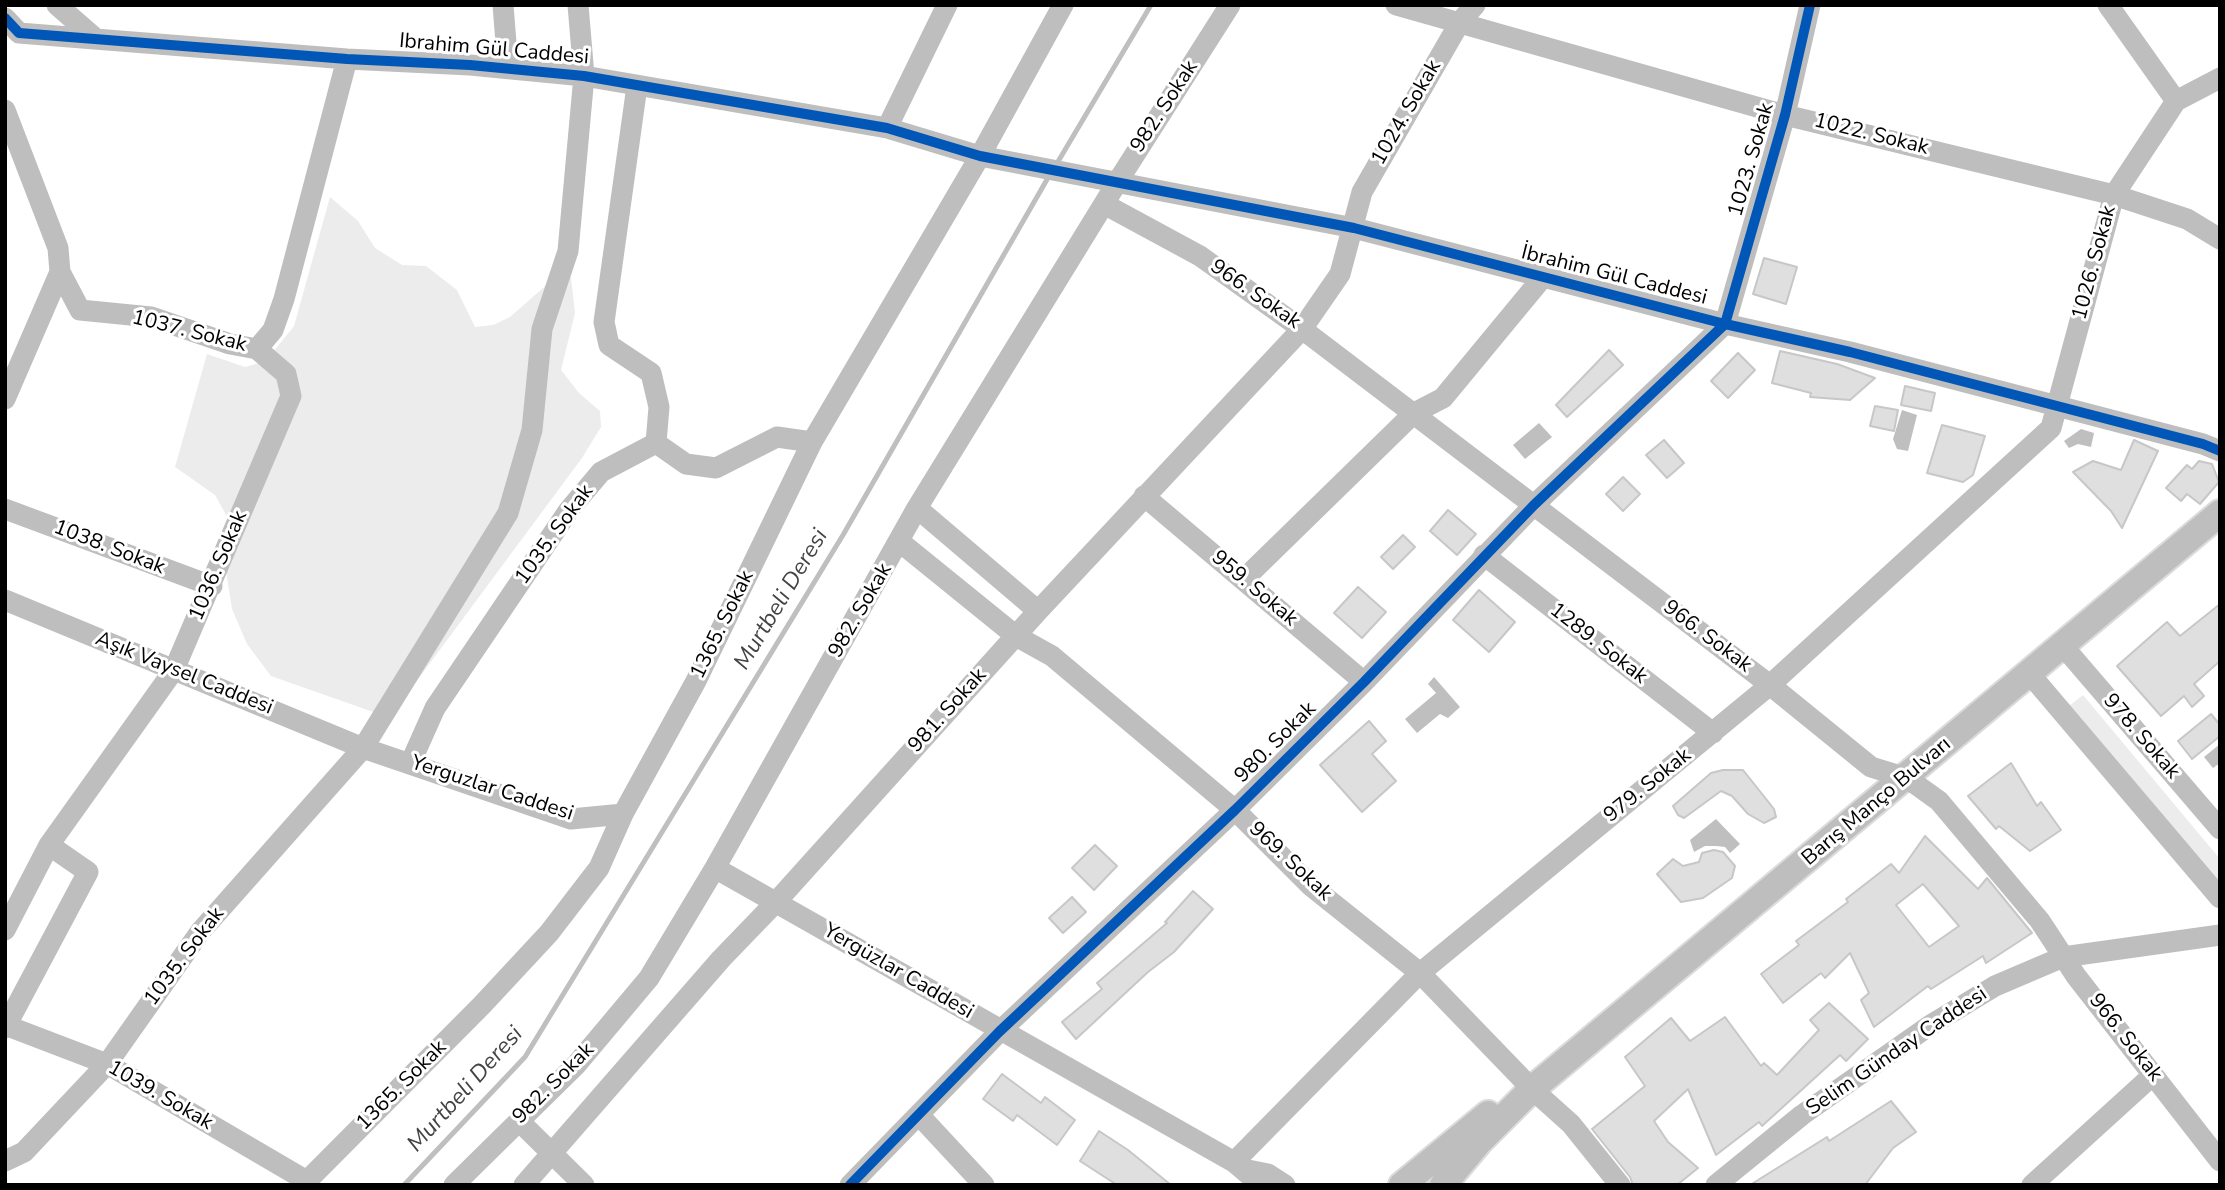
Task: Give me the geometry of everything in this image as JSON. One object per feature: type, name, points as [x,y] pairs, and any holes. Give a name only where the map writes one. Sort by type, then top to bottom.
[{"type":"main road","name":"Barış Manço Bulvarı","points":[[1443,1185],[1479,1142],[1532,1089],[1907,778],[2220,513]]},
{"type":"main road","name":"Barış Manço Bulvarı","points":[[1402,1185],[1499,1105],[1532,1089]]},
{"type":"street","points":[[57,5],[96,38]]},
{"type":"street","points":[[503,5],[508,68]]},
{"type":"street","name":"1035. Sokak","points":[[5,1161],[24,1152],[107,1064],[200,932],[363,748],[508,513],[532,430],[542,329],[568,251],[584,76],[578,5]]},
{"type":"street","points":[[887,128],[947,5]]},
{"type":"street","name":"1365. Sokak","points":[[305,1183],[482,1005],[549,933],[599,868],[623,814],[696,681],[812,442],[979,156],[1063,5]]},
{"type":"street","name":"982. Sokak","points":[[454,1185],[576,1065],[649,978],[715,868],[918,508],[1118,181],[1230,5]]},
{"type":"street","name":"1022. Sokak","points":[[1396,5],[1785,115],[2114,195],[2187,219],[2220,239]]},
{"type":"street","name":"1024. Sokak","points":[[1353,228],[1362,192],[1460,22],[1475,5]]},
{"type":"street","name":"1023. Sokak","points":[[1725,324],[1785,115],[1810,5]]},
{"type":"street","points":[[2108,5],[2175,101]]},
{"type":"street","name":"Ibrahim Gül Caddesi","points":[[10,28],[347,59],[508,68],[584,76],[887,128],[979,156],[1118,181]]},
{"type":"street","points":[[257,349],[273,330],[284,299],[347,59]]},
{"type":"street","name":"1026. Sokak","points":[[2056,406],[2114,195],[2175,101],[2220,78]]},
{"type":"street","points":[[637,86],[604,322],[608,345],[651,373],[659,407],[656,443],[686,464],[716,468],[777,437],[812,442]]},
{"type":"street","points":[[5,110],[58,248],[60,272],[5,399]]},
{"type":"street","name":"İbrahim Gül Caddesi","points":[[1118,181],[1353,228],[1725,324],[1850,352],[2220,451]]},
{"type":"street","name":"966. Sokak","points":[[1104,205],[1200,257],[1302,329],[1770,685],[1871,767],[1907,778],[1939,801],[2040,920],[2063,957],[2220,1161]]},
{"type":"street","name":"981. Sokak","points":[[524,1185],[721,959],[776,902],[1144,496],[1302,329],[1340,274],[1353,228]]},
{"type":"street","name":"1037. Sokak","points":[[60,272],[80,310],[151,317],[230,344],[257,349]]},
{"type":"street","points":[[1243,580],[1414,413],[1443,398],[1543,277]]},
{"type":"street","name":"980. Sokak","points":[[850,1185],[999,1032],[1235,810],[1364,682],[1534,505],[1725,324]]},
{"type":"street","name":"1036. Sokak","points":[[5,930],[49,845],[174,670],[212,586],[291,396],[286,374],[257,349]]},
{"type":"street","name":"979. Sokak","points":[[1238,1165],[1420,973],[1770,685],[2051,428],[2056,406]]},
{"type":"street","name":"1035. Sokak","points":[[410,764],[435,708],[569,510],[601,472],[656,443]]},
{"type":"street","name":"959. Sokak","points":[[1144,496],[1364,682]]},
{"type":"street","points":[[918,508],[1038,611]]},
{"type":"street","name":"1038. Sokak","points":[[5,509],[212,586]]},
{"type":"street","name":"969. Sokak","points":[[900,542],[1016,636],[1052,656],[1235,810],[1311,886],[1420,973],[1532,1089],[1571,1124],[1620,1185]]},
{"type":"street","name":"1289. Sokak","points":[[1484,555],[1713,733]]},
{"type":"street","name":"Aşık Vaysel Caddesi","points":[[5,600],[363,748]]},
{"type":"street","name":"978. Sokak","points":[[2063,646],[2220,829]]},
{"type":"street","points":[[2029,673],[2220,898]]},
{"type":"street","name":"Yerguzlar Caddesi","points":[[363,748],[571,819],[623,814]]},
{"type":"street","points":[[6,1026],[88,872],[49,845]]},
{"type":"street","name":"Yergüzlar Caddesi","points":[[715,868],[999,1032],[1238,1165],[1261,1185]]},
{"type":"street","name":"Selim Günday Caddesi","points":[[1718,1184],[1802,1115],[1929,1026],[1995,986],[2063,957],[2220,935]]},
{"type":"street","name":"1039. Sokak","points":[[6,1026],[107,1064],[305,1183]]},
{"type":"street","points":[[2032,1185],[2153,1075]]},
{"type":"street","points":[[919,1115],[984,1185]]},
{"type":"street","points":[[519,1121],[584,1185]]},
{"type":"street","points":[[1238,1165],[1268,1174],[1285,1185]]},
{"type":"shaded area","points":[[330,197],[358,221],[375,248],[402,265],[426,266],[457,290],[475,327],[493,325],[510,317],[551,281],[571,277],[575,313],[561,370],[579,393],[600,411],[601,427],[582,458],[413,686],[376,713],[271,676],[247,644],[232,609],[226,571],[236,533],[215,495],[175,467],[207,354],[245,367],[266,361],[294,326]]},
{"type":"shaded area","points":[[1902,410],[1917,415],[1908,451],[1897,449],[1893,439]]},
{"type":"shaded area","points":[[1539,423],[1552,437],[1525,459],[1513,445]]},
{"type":"shaded area","points":[[2081,429],[2094,433],[2091,447],[2078,444],[2069,448],[2064,441]]},
{"type":"shaded area","points":[[1434,677],[1460,707],[1448,718],[1440,714],[1417,733],[1405,719],[1436,693],[1428,684]]},
{"type":"shaded area","points":[[2083,695],[2220,859],[2220,887],[2069,706]]},
{"type":"shaded area","points":[[2220,744],[2220,763],[2213,768],[2204,757]]},
{"type":"shaded area","points":[[1716,819],[1740,844],[1730,853],[1725,847],[1716,846],[1705,846],[1694,852],[1690,840]]},
{"type":"building","points":[[1764,258],[1797,267],[1786,304],[1753,294]]},
{"type":"building","points":[[1609,350],[1623,365],[1567,417],[1556,405]]},
{"type":"building","points":[[1780,351],[1837,364],[1875,378],[1850,400],[1810,397],[1811,393],[1772,383]]},
{"type":"building","points":[[1738,353],[1755,370],[1728,398],[1711,381]]},
{"type":"building","points":[[1905,386],[1935,393],[1931,411],[1901,405]]},
{"type":"building","points":[[1875,406],[1898,410],[1894,431],[1870,426]]},
{"type":"building","points":[[1942,425],[1985,436],[1973,475],[1963,482],[1927,473]]},
{"type":"building","points":[[1664,440],[1684,463],[1667,478],[1646,455]]},
{"type":"building","points":[[2134,440],[2158,451],[2122,528],[2111,511],[2073,472],[2093,461],[2121,470]]},
{"type":"building","points":[[2199,461],[2212,464],[2219,482],[2200,504],[2187,494],[2181,501],[2166,488],[2187,465],[2192,469]]},
{"type":"building","points":[[1623,477],[1640,494],[1623,511],[1606,494]]},
{"type":"building","points":[[1448,510],[1476,534],[1457,555],[1430,531]]},
{"type":"building","points":[[1403,535],[1415,547],[1393,569],[1381,557]]},
{"type":"building","points":[[1358,587],[1386,612],[1362,638],[1334,613]]},
{"type":"building","points":[[1479,590],[1515,622],[1489,652],[1453,620]]},
{"type":"building","points":[[2220,604],[2220,661],[2194,684],[2204,696],[2192,707],[2184,696],[2161,716],[2117,666],[2167,622],[2180,636]]},
{"type":"building","points":[[2211,714],[2220,725],[2220,736],[2192,759],[2178,741]]},
{"type":"building","points":[[1369,721],[1386,741],[1372,754],[1396,781],[1362,812],[1320,765]]},
{"type":"building","points":[[2011,763],[2037,806],[2041,802],[2061,830],[2030,851],[1999,826],[1996,829],[1968,796]]},
{"type":"building","points":[[1743,770],[1774,809],[1776,817],[1764,823],[1748,814],[1732,796],[1721,791],[1684,818],[1678,815],[1673,806],[1711,773]]},
{"type":"building","points":[[1925,836],[1978,889],[1987,878],[2032,933],[1986,963],[1983,956],[1931,989],[1928,986],[1874,1027],[1861,1000],[1869,993],[1850,953],[1825,978],[1821,973],[1783,1003],[1761,974],[1799,945],[1796,941],[1848,902],[1846,899],[1891,864],[1899,873]],"holes":[[[1923,884],[1959,926],[1929,947],[1896,905]]]},
{"type":"building","points":[[1095,845],[1117,866],[1094,890],[1072,868]]},
{"type":"building","points":[[1714,850],[1723,852],[1735,866],[1732,878],[1703,898],[1681,902],[1657,874],[1673,859],[1683,866],[1699,862],[1702,853]]},
{"type":"building","points":[[1193,891],[1213,909],[1174,952],[1148,972],[1076,1039],[1062,1022],[1102,989],[1097,983],[1167,923],[1165,922]]},
{"type":"building","points":[[1072,897],[1086,912],[1063,933],[1049,918]]},
{"type":"building","points":[[1829,1003],[1868,1039],[1846,1061],[1840,1055],[1762,1126],[1759,1122],[1716,1155],[1688,1089],[1654,1121],[1668,1142],[1698,1168],[1677,1185],[1633,1185],[1630,1177],[1592,1129],[1645,1086],[1625,1057],[1671,1018],[1690,1041],[1725,1017],[1761,1066],[1764,1063],[1777,1075],[1819,1030],[1810,1020]]},
{"type":"building","points":[[1002,1074],[1041,1103],[1045,1097],[1075,1120],[1057,1145],[1017,1115],[1013,1121],[983,1099]]},
{"type":"building","points":[[1891,1101],[1916,1132],[1893,1148],[1865,1185],[1750,1185],[1827,1137],[1829,1141]]},
{"type":"building","points":[[1099,1131],[1128,1150],[1171,1185],[1117,1185],[1080,1161]]},
{"type":"waterway","name":"Murtbeli Deresi","points":[[1056,165],[1151,5]]},
{"type":"waterway","name":"Murtbeli Deresi","points":[[404,1185],[525,1057],[843,535],[1049,176]]},
{"type":"cycle path","points":[[850,1185],[999,1032],[1235,810],[1364,682],[1534,505],[1725,324],[1785,115],[1810,5]]},
{"type":"cycle path","points":[[5,18],[19,33],[347,59],[470,65],[584,76],[887,128],[980,156],[1354,228],[1725,324],[1850,352],[2203,444],[2220,451]]}]
